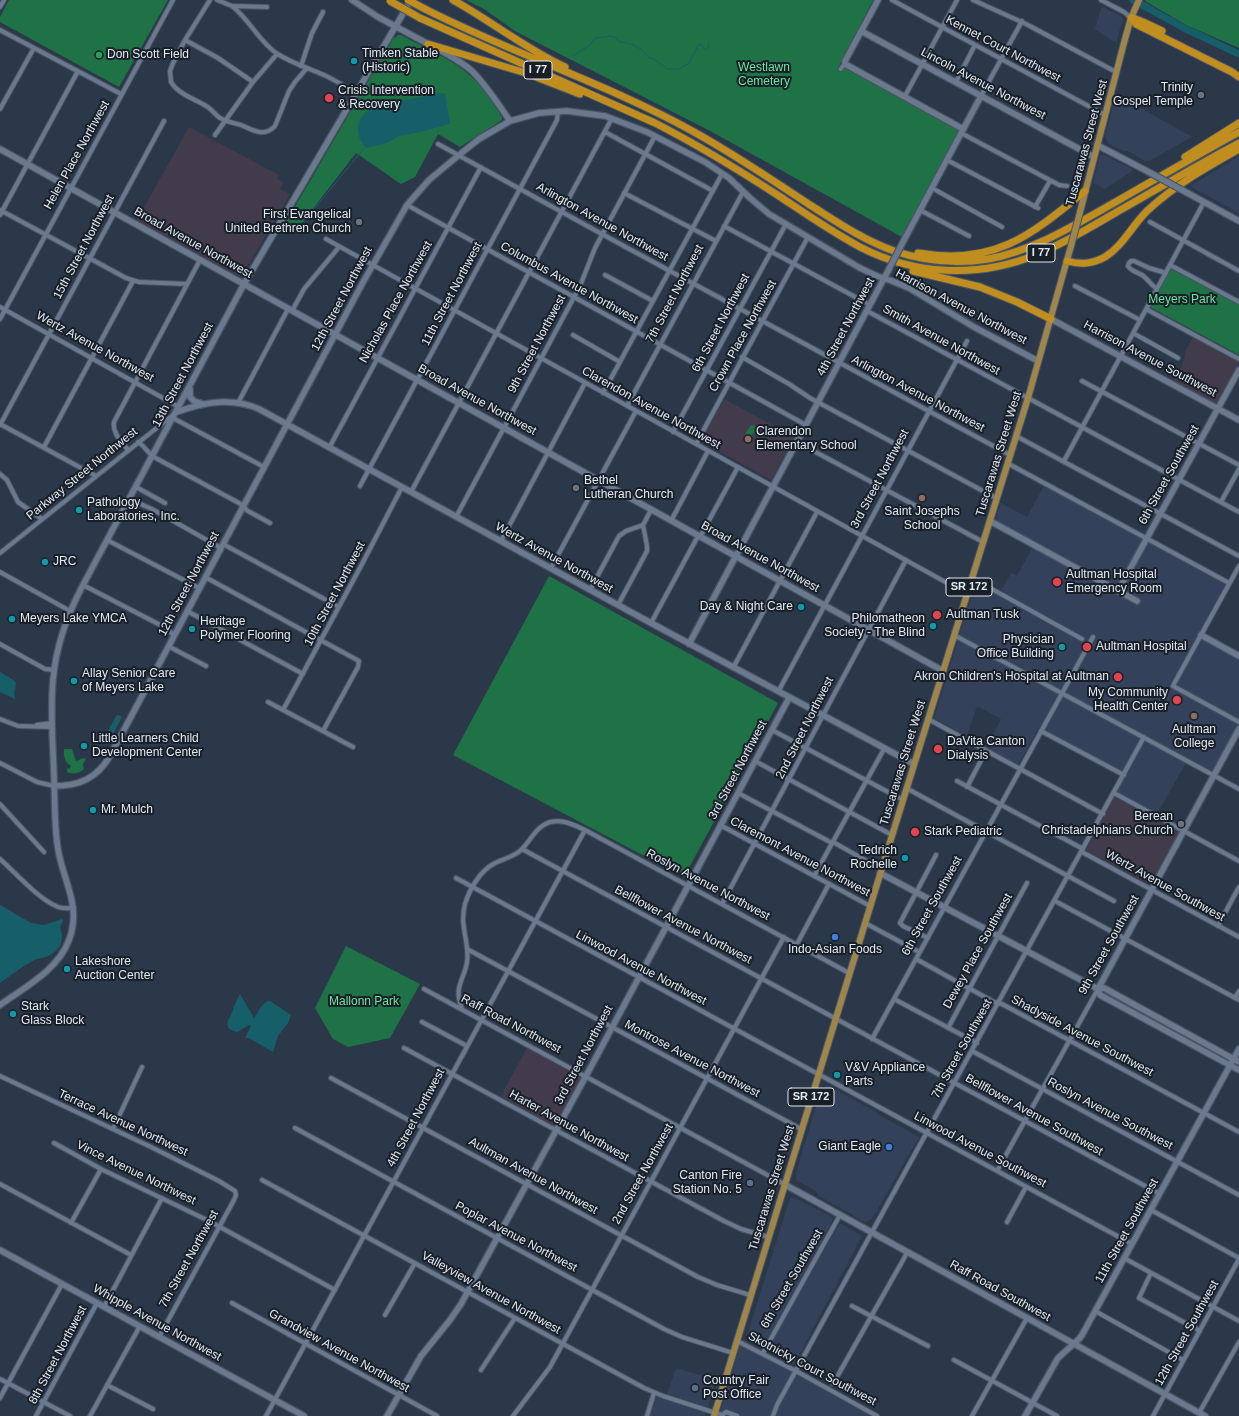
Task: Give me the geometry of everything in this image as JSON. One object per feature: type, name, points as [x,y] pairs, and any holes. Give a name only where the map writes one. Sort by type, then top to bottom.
[{"type":"highway","name":"I 77","points":[[410,0],[425,9],[461,26],[675,122],[713,143],[862,237],[894,251],[920,258],[956,261],[987,259],[1007,255],[1037,244],[1067,229],[1239,132]]},
{"type":"highway","points":[[453,0],[489,20],[552,61],[616,90],[631,101]]},
{"type":"highway","name":"I 77","points":[[389,1],[420,18],[655,123],[725,161],[827,227],[872,252],[913,266],[954,271],[992,268],[1027,259],[1062,243],[1239,143]]},
{"type":"highway","points":[[1131,18],[1143,22],[1239,71]]},
{"type":"highway","points":[[1131,18],[1136,24],[1226,68],[1239,77]]},
{"type":"highway","points":[[428,44],[532,75],[623,112],[655,123]]},
{"type":"highway","points":[[1124,197],[1160,172],[1239,123]]},
{"type":"highway","points":[[1067,261],[1075,264],[1087,264],[1107,256],[1146,211],[1168,193],[1187,179],[1239,149]]},
{"type":"highway","points":[[862,237],[923,254],[952,256],[983,253],[1007,245],[1031,233],[1085,191]]},
{"type":"highway","points":[[827,227],[836,238],[877,259],[917,272],[980,287],[1017,302],[1051,319]]},
{"type":"main road","name":"Tuscarawas Street West","points":[[714,1414],[906,788],[1028,398],[1067,261],[1131,18],[1139,0]]},
{"type":"street","points":[[0,7],[4,0]]},
{"type":"street","name":"Helen Place Northwest","points":[[0,319],[173,0]]},
{"type":"street","points":[[210,0],[185,40],[170,68],[171,82],[180,92],[210,108],[225,121],[259,132],[265,132],[271,130],[276,123],[289,92],[307,68]]},
{"type":"street","points":[[217,0],[232,6],[267,7]]},
{"type":"street","points":[[352,0],[373,14],[453,57],[472,71],[485,86],[510,121]]},
{"type":"street","name":"13th Street Northwest","points":[[54,786],[52,696],[54,670],[60,640],[70,611],[244,284],[410,0]]},
{"type":"street","points":[[841,69],[878,0]]},
{"type":"street","name":"Kennet Court Northwest","points":[[892,0],[1105,115]]},
{"type":"street","points":[[905,96],[957,0]]},
{"type":"street","points":[[972,0],[1022,21],[1116,72]]},
{"type":"street","points":[[1101,0],[1124,12],[1131,18]]},
{"type":"street","points":[[232,6],[242,15],[263,41],[277,54],[328,77],[356,93]]},
{"type":"street","points":[[302,66],[312,33],[323,12]]},
{"type":"street","name":"4th Street Northwest","points":[[689,644],[1022,21]]},
{"type":"street","points":[[0,30],[122,94]]},
{"type":"street","name":"Lincoln Avenue Northwest","points":[[861,31],[1094,157]]},
{"type":"street","points":[[185,40],[218,58],[253,82]]},
{"type":"street","points":[[956,82],[975,45]]},
{"type":"street","points":[[0,109],[34,48]]},
{"type":"street","points":[[215,135],[253,82],[277,54]]},
{"type":"street","points":[[845,63],[905,96],[962,131],[1050,181],[1059,185],[1067,186]]},
{"type":"street","points":[[78,71],[1,212],[118,275],[133,281],[187,284]]},
{"type":"street","name":"Harrison Avenue Northwest","points":[[510,121],[527,116],[558,111],[588,113],[612,118],[655,136],[696,157],[722,174],[763,209],[864,270],[909,288],[974,327],[1038,361]]},
{"type":"street","name":"11th Street Northwest","points":[[360,486],[557,120],[558,111]]},
{"type":"street","points":[[411,492],[612,118]]},
{"type":"street","name":"15th Street Northwest","points":[[0,424],[164,121]]},
{"type":"street","name":"12th Street Northwest","points":[[54,786],[68,786],[82,782],[92,776],[104,765],[110,756],[287,424],[407,205],[429,180],[459,155],[479,139],[510,121]]},
{"type":"street","points":[[605,132],[713,191]]},
{"type":"street","name":"9th Street Northwest","points":[[456,517],[580,286],[602,234],[655,136]]},
{"type":"street","name":"Arlington Avenue Northwest","points":[[438,144],[1010,455]]},
{"type":"street","points":[[1097,145],[1239,221]]},
{"type":"street","name":"Broad Avenue Northwest","points":[[0,149],[943,671]]},
{"type":"street","points":[[947,160],[1037,208],[1050,181]]},
{"type":"street","name":"Nicholas Place Northwest","points":[[329,448],[481,167]]},
{"type":"street","points":[[603,393],[722,174]]},
{"type":"street","points":[[932,188],[1002,227]]},
{"type":"street","name":"7th Street Northwest","points":[[627,406],[743,192]]},
{"type":"street","points":[[624,193],[716,241]]},
{"type":"street","points":[[1064,461],[1204,202]]},
{"type":"street","name":"Columbus Avenue Northwest","points":[[407,205],[806,425]]},
{"type":"street","points":[[920,210],[969,236]]},
{"type":"street","points":[[1150,222],[1239,271]]},
{"type":"street","name":"6th Street Northwest","points":[[673,432],[786,224]]},
{"type":"street","name":"Smith Avenue Northwest","points":[[724,226],[870,305]]},
{"type":"street","name":"Crown Place Northwest","points":[[696,444],[808,237]]},
{"type":"street","name":"Clarendon Avenue Northwest","points":[[326,239],[967,594]]},
{"type":"street","points":[[238,403],[290,310],[339,246]]},
{"type":"street","points":[[128,450],[115,432],[113,424],[200,260]]},
{"type":"street","points":[[1157,289],[1152,286],[1144,276],[1130,269],[1128,266],[1129,263],[1134,261],[1149,268],[1166,273]]},
{"type":"street","points":[[1170,265],[1239,302]]},
{"type":"street","points":[[605,275],[653,301]]},
{"type":"street","points":[[44,448],[133,281]]},
{"type":"street","points":[[1075,286],[1140,320]]},
{"type":"street","name":"Wertz Avenue Northwest","points":[[0,307],[135,382],[178,409],[224,402],[238,403],[254,407],[733,668],[914,764]]},
{"type":"street","points":[[1146,308],[1239,359]]},
{"type":"street","name":"Smith Avenue Northwest","points":[[867,311],[1239,512]]},
{"type":"street","name":"Harrison Avenue Southwest","points":[[1051,319],[1239,420]]},
{"type":"street","points":[[1133,333],[1178,358]]},
{"type":"street","points":[[573,335],[620,362]]},
{"type":"street","name":"3rd Street Northwest","points":[[778,692],[967,341]]},
{"type":"street","points":[[742,358],[818,402],[996,498]]},
{"type":"street","name":"6th Street Southwest","points":[[1118,590],[1239,370]]},
{"type":"street","points":[[1082,381],[1239,465]]},
{"type":"street","points":[[501,541],[585,383]]},
{"type":"street","points":[[190,386],[190,397],[194,401],[203,404]]},
{"type":"street","name":"Parkway Street Northwest","points":[[0,553],[178,409]]},
{"type":"street","points":[[550,568],[636,411]]},
{"type":"street","points":[[173,418],[264,467]]},
{"type":"street","points":[[0,424],[96,476]]},
{"type":"street","points":[[1016,436],[1239,556]]},
{"type":"street","points":[[138,442],[152,456],[239,503],[270,523]]},
{"type":"street","points":[[797,442],[983,542]]},
{"type":"street","points":[[671,520],[708,451]]},
{"type":"street","points":[[1007,463],[1229,583]]},
{"type":"street","points":[[651,623],[738,468]]},
{"type":"street","points":[[1221,502],[1239,469]]},
{"type":"street","points":[[0,474],[7,480],[18,502],[42,519]]},
{"type":"street","points":[[136,487],[165,503]]},
{"type":"street","name":"10th Street Northwest","points":[[284,710],[402,487]]},
{"type":"street","points":[[129,499],[152,509],[339,607]]},
{"type":"street","points":[[618,605],[647,551],[648,546],[643,525],[651,510]]},
{"type":"street","points":[[733,668],[818,512]]},
{"type":"street","points":[[990,520],[1137,601]]},
{"type":"street","points":[[590,590],[619,536],[626,531],[643,525]]},
{"type":"street","points":[[107,540],[199,588]]},
{"type":"street","name":"2nd Street Northwest","points":[[722,904],[790,780],[906,560]]},
{"type":"street","points":[[1239,566],[1237,574],[1229,583],[1174,684],[1239,722]]},
{"type":"street","points":[[0,572],[70,611]]},
{"type":"street","points":[[205,577],[360,662],[324,731]]},
{"type":"street","points":[[972,578],[1048,621],[1089,642]]},
{"type":"street","points":[[83,585],[168,629],[174,636]]},
{"type":"street","points":[[187,611],[303,674]]},
{"type":"street","points":[[954,635],[1239,789]]},
{"type":"street","name":"6th Street Southwest","points":[[872,1039],[1094,635]]},
{"type":"street","points":[[1201,635],[1239,656]]},
{"type":"street","points":[[0,644],[44,669],[54,670]]},
{"type":"street","points":[[168,646],[206,666]]},
{"type":"street","name":"3rd Street Northwest","points":[[387,1416],[421,1356],[450,1320],[467,1292],[586,1076],[789,698]]},
{"type":"street","points":[[268,702],[353,747]]},
{"type":"street","points":[[0,719],[18,726],[35,726],[42,728],[52,725]]},
{"type":"street","points":[[928,719],[1103,814]]},
{"type":"street","points":[[772,730],[903,800]]},
{"type":"street","name":"9th Street Southwest","points":[[997,1171],[1126,939],[1239,730]]},
{"type":"street","points":[[1041,731],[1124,775]]},
{"type":"street","name":"7th Street Southwest","points":[[772,1416],[777,1404],[1144,738]]},
{"type":"street","points":[[814,876],[884,749]]},
{"type":"street","points":[[967,787],[986,751]]},
{"type":"street","points":[[755,761],[892,835]]},
{"type":"street","points":[[0,763],[37,782],[54,786],[55,828],[58,850],[74,908],[74,922],[71,935],[60,958],[44,973],[0,1005]]},
{"type":"street","name":"Wertz Avenue Southwest","points":[[957,781],[1239,937]]},
{"type":"street","points":[[906,788],[1114,901]]},
{"type":"street","points":[[738,793],[832,843],[916,893],[1098,989],[1104,988],[1236,1061]]},
{"type":"street","points":[[1114,793],[1239,861]]},
{"type":"street","points":[[0,804],[44,852]]},
{"type":"street","name":"Roslyn Avenue Northwest","points":[[522,849],[540,827],[555,821],[567,822],[585,830],[688,885],[849,973]]},
{"type":"street","name":"Claremont Avenue Northwest","points":[[720,825],[870,906]]},
{"type":"street","name":"4th Street Northwest","points":[[266,1416],[585,830]]},
{"type":"street","points":[[462,1009],[458,987],[466,967],[467,949],[463,926],[463,915],[466,901],[473,887],[487,868],[510,857],[522,849]]},
{"type":"street","name":"Bellflower Avenue Northwest","points":[[522,849],[835,1019]]},
{"type":"street","points":[[928,938],[903,926],[900,922],[936,855]]},
{"type":"street","points":[[0,859],[32,889],[51,903],[62,908],[74,908]]},
{"type":"street","name":"Linwood Avenue Northwest","points":[[456,878],[818,1075]]},
{"type":"street","name":"Dewey Place Southwest","points":[[948,1028],[1027,883]]},
{"type":"street","points":[[797,944],[829,884]]},
{"type":"street","points":[[1218,926],[1239,887]]},
{"type":"street","points":[[1055,900],[1237,999],[1239,991]]},
{"type":"street","points":[[865,923],[919,952]]},
{"type":"street","name":"2nd Street Northwest","points":[[513,1416],[545,1374],[562,1344],[784,937]]},
{"type":"street","name":"Montrose Avenue Northwest","points":[[467,949],[802,1129]]},
{"type":"street","name":"Shadyside Avenue Southwest","points":[[916,959],[1239,1132]]},
{"type":"street","name":"Raff Road Northwest","points":[[424,989],[784,1184]]},
{"type":"street","points":[[1098,989],[1100,995],[1239,1070]]},
{"type":"street","points":[[894,998],[977,1043]]},
{"type":"street","name":"Bellflower Avenue Southwest","points":[[835,1019],[1160,1194]]},
{"type":"street","points":[[422,1022],[467,1046]]},
{"type":"street","name":"Harter Avenue Northwest","points":[[404,1048],[733,1226],[768,1238]]},
{"type":"street","name":"11th Street Southwest","points":[[1025,1416],[1055,1362],[1079,1339],[1230,1066],[1236,1061],[1239,1049]]},
{"type":"street","name":"Roslyn Avenue Southwest","points":[[972,1051],[1239,1195]]},
{"type":"street","points":[[113,1129],[142,1067]]},
{"type":"street","name":"Linwood Avenue Southwest","points":[[818,1075],[1132,1244]]},
{"type":"street","name":"Terrace Avenue Northwest","points":[[0,1076],[113,1129],[219,1181],[235,1191]]},
{"type":"street","name":"Aultman Avenue Northwest","points":[[330,1078],[698,1277],[717,1285],[750,1295]]},
{"type":"street","name":"Poplar Avenue Northwest","points":[[295,1128],[674,1334],[733,1353]]},
{"type":"street","name":"Vince Avenue Northwest","points":[[54,1143],[101,1169],[219,1227],[335,1290]]},
{"type":"street","points":[[70,1223],[101,1169]]},
{"type":"street","name":"Valleyview Avenue Northwest","points":[[262,1180],[654,1393],[714,1414],[722,1415],[726,1412],[737,1416]]},
{"type":"street","points":[[0,1184],[131,1255]]},
{"type":"street","name":"Raff Road Southwest","points":[[784,1184],[1205,1416]]},
{"type":"street","points":[[1007,1222],[1026,1187]]},
{"type":"street","name":"7th Street Northwest","points":[[159,1337],[234,1200],[236,1195],[235,1191]]},
{"type":"street","name":"8th Street Northwest","points":[[104,1307],[162,1198]]},
{"type":"street","points":[[1151,1210],[1239,1259]]},
{"type":"street","name":"6th Street Southwest","points":[[762,1353],[840,1216]]},
{"type":"street","name":"Whipple Avenue Northwest","points":[[0,1250],[304,1416]]},
{"type":"street","points":[[833,1384],[907,1253]]},
{"type":"street","points":[[1124,1258],[1239,1321]]},
{"type":"street","name":"12th Street Southwest","points":[[1153,1416],[1239,1259]]},
{"type":"street","points":[[385,1315],[415,1263]]},
{"type":"street","points":[[1151,1273],[1139,1298],[1200,1331]]},
{"type":"street","points":[[0,1398],[62,1284]]},
{"type":"street","name":"8th Street Northwest","points":[[36,1416],[97,1303]]},
{"type":"street","name":"Grandview Avenue Northwest","points":[[232,1303],[437,1416]]},
{"type":"street","points":[[852,1306],[928,1346]]},
{"type":"street","points":[[1095,1311],[1183,1360]]},
{"type":"street","points":[[481,1370],[516,1318]]},
{"type":"street","points":[[972,1416],[1027,1318]]},
{"type":"street","points":[[90,1416],[140,1326]]},
{"type":"street","name":"Skotnicky Court Southwest","points":[[737,1340],[877,1416]]},
{"type":"street","points":[[1199,1413],[1239,1342]]},
{"type":"street","points":[[954,1360],[1057,1416]]},
{"type":"street","points":[[0,1379],[70,1416]]},
{"type":"street","points":[[108,1384],[153,1409]]},
{"type":"street","points":[[647,1416],[654,1393]]},
{"type":"shaded area","points":[[1103,7],[1122,17],[1123,19],[1116,43],[1095,29]]},
{"type":"shaded area","points":[[441,93],[445,94],[450,122],[449,124],[425,131],[399,136],[387,143],[367,148],[359,137],[358,126],[360,120],[371,109]]},
{"type":"shaded area","points":[[1116,94],[1192,137],[1149,161],[1145,161],[1128,151],[1124,151],[1109,144],[1105,136]]},
{"type":"shaded area","points":[[189,127],[279,175],[277,179],[284,182],[280,189],[290,194],[243,274],[239,276],[136,222]]},
{"type":"shaded area","points":[[1102,155],[1132,169],[1132,171],[1105,189],[1093,183],[1100,156]]},
{"type":"shaded area","points":[[1239,156],[1239,213],[1190,186],[1236,158]]},
{"type":"shaded area","points":[[1193,337],[1239,362],[1216,404],[1173,381],[1184,361],[1185,352]]},
{"type":"shaded area","name":"Clarendon Elementary School","points":[[724,399],[795,437],[771,480],[701,441]]},
{"type":"shaded area","name":"Aultman Hospital","points":[[1044,486],[1226,584],[1197,636],[1239,659],[1239,721],[1212,772],[1188,759],[1157,814],[1117,792],[1126,774],[1039,727],[1018,765],[986,747],[1001,719],[977,706],[967,736],[934,718],[975,585],[977,584],[999,595],[1011,573],[1017,576],[1035,543],[995,521],[1001,503],[1027,517]]},
{"type":"shaded area","points":[[0,671],[16,683],[14,693],[15,699],[0,692]]},
{"type":"shaded area","points":[[117,715],[121,716],[121,719],[111,738],[108,740],[105,736]]},
{"type":"shaded area","points":[[1114,797],[1179,832],[1151,885],[1086,850]]},
{"type":"shaded area","points":[[0,905],[31,923],[44,925],[62,919],[63,921],[60,927],[62,937],[61,942],[55,952],[51,955],[33,961],[0,983]]},
{"type":"shaded area","points":[[240,994],[254,1018],[262,1005],[270,1001],[291,1015],[288,1023],[278,1036],[273,1052],[249,1038],[245,1038],[251,1026],[249,1025],[237,1032],[229,1029],[227,1025],[228,1021]]},
{"type":"shaded area","points":[[527,1048],[581,1078],[554,1126],[501,1096]]},
{"type":"shaded area","points":[[826,1085],[875,1111],[879,1115],[919,1137],[872,1219],[865,1222],[819,1196],[816,1191],[796,1180],[796,1173],[818,1100]]},
{"type":"shaded area","points":[[793,1197],[832,1217],[832,1222],[763,1348],[746,1339],[790,1198]]},
{"type":"shaded area","points":[[840,1223],[862,1236],[794,1365],[767,1349]]},
{"type":"shaded area","points":[[742,1339],[791,1366],[882,1416],[719,1416]]},
{"type":"shaded area","points":[[676,1368],[716,1380],[705,1416],[643,1416],[652,1389],[667,1394]]},
{"type":"green space","name":"Don Scott Field","points":[[9,0],[168,0],[119,87],[0,22],[0,17]]},
{"type":"green space","name":"Westlawn Cemetery","points":[[466,0],[873,0],[840,64],[960,130],[902,237],[712,132],[515,31],[484,9]]},
{"type":"green space","points":[[1239,0],[1239,48],[1186,25],[1145,1]]},
{"type":"green space","points":[[398,35],[401,35],[441,56],[469,75],[477,82],[487,95],[502,117],[502,120],[460,147],[438,134],[415,177],[401,184],[356,153],[298,228],[286,222],[394,37],[395,38]]},
{"type":"green space","name":"Meyers Park","points":[[1170,268],[1239,305],[1239,355],[1150,307]]},
{"type":"green space","points":[[751,425],[756,426],[758,430],[748,438],[745,434]]},
{"type":"green space","points":[[549,576],[778,703],[684,877],[453,755]]},
{"type":"green space","points":[[64,749],[72,749],[76,761],[84,758],[86,759],[83,764],[84,769],[76,773],[67,772],[67,768],[69,769],[71,766],[66,761]]},
{"type":"green space","name":"Mallonn Park","points":[[346,946],[420,984],[390,1038],[348,1047],[333,1039],[315,1008]]},
{"type":"waterway","points":[[1133,0],[1184,28],[1239,54]]},
{"type":"waterway","points":[[573,56],[590,45],[595,38],[612,36],[618,41],[634,45],[642,50],[648,57],[654,59],[667,69],[679,69],[689,63],[699,44],[702,45],[705,50],[708,48],[709,42]]},
{"type":"waterway","points":[[300,226],[365,147]]},
{"type":"place","name":"Don Scott Field","points":[[99,55]]},
{"type":"place","name":"Timken Stable (Historic)","points":[[354,61]]},
{"type":"place","name":"Trinity Gospel Temple","points":[[1201,95]]},
{"type":"place","name":"Crisis Intervention & Recovery","points":[[329,98]]},
{"type":"place","name":"First Evangelical United Brethren Church","points":[[359,222]]},
{"type":"place","name":"Clarendon Elementary School","points":[[748,439]]},
{"type":"place","name":"Bethel Lutheran Church","points":[[576,488]]},
{"type":"place","name":"Saint Josephs School","points":[[922,498]]},
{"type":"place","name":"Pathology Laboratories, Inc.","points":[[79,510]]},
{"type":"place","name":"JRC","points":[[45,562]]},
{"type":"place","name":"Aultman Hospital Emergency Room","points":[[1057,582]]},
{"type":"place","name":"Day & Night Care","points":[[801,607]]},
{"type":"place","name":"Aultman Tusk","points":[[937,615]]},
{"type":"place","name":"Meyers Lake YMCA","points":[[12,619]]},
{"type":"place","name":"Philomatheon Society - The Blind","points":[[933,626]]},
{"type":"place","name":"Heritage Polymer Flooring","points":[[192,629]]},
{"type":"place","name":"Physician Office Building","points":[[1062,647]]},
{"type":"place","name":"Aultman Hospital","points":[[1087,647]]},
{"type":"place","name":"Akron Children's Hospital at Aultman","points":[[1118,677]]},
{"type":"place","name":"Allay Senior Care of Meyers Lake","points":[[74,681]]},
{"type":"place","name":"My Community Health Center","points":[[1177,700]]},
{"type":"place","name":"Aultman College","points":[[1194,716]]},
{"type":"place","name":"Little Learners Child Development Center","points":[[84,746]]},
{"type":"place","name":"DaVita Canton Dialysis","points":[[938,749]]},
{"type":"place","name":"Mr. Mulch","points":[[93,810]]},
{"type":"place","name":"Berean Christadelphians Church","points":[[1181,824]]},
{"type":"place","name":"Stark Pediatric","points":[[915,832]]},
{"type":"place","name":"Tedrich Rochelle","points":[[905,858]]},
{"type":"place","name":"Indo-Asian Foods","points":[[835,937]]},
{"type":"place","name":"Lakeshore Auction Center","points":[[67,969]]},
{"type":"place","name":"Stark Glass Block","points":[[13,1014]]},
{"type":"place","name":"V&V Appliance Parts","points":[[837,1075]]},
{"type":"place","name":"Giant Eagle","points":[[889,1147]]},
{"type":"place","name":"Canton Fire Station No. 5","points":[[750,1183]]},
{"type":"place","name":"Country Fair Post Office","points":[[695,1388]]}]
